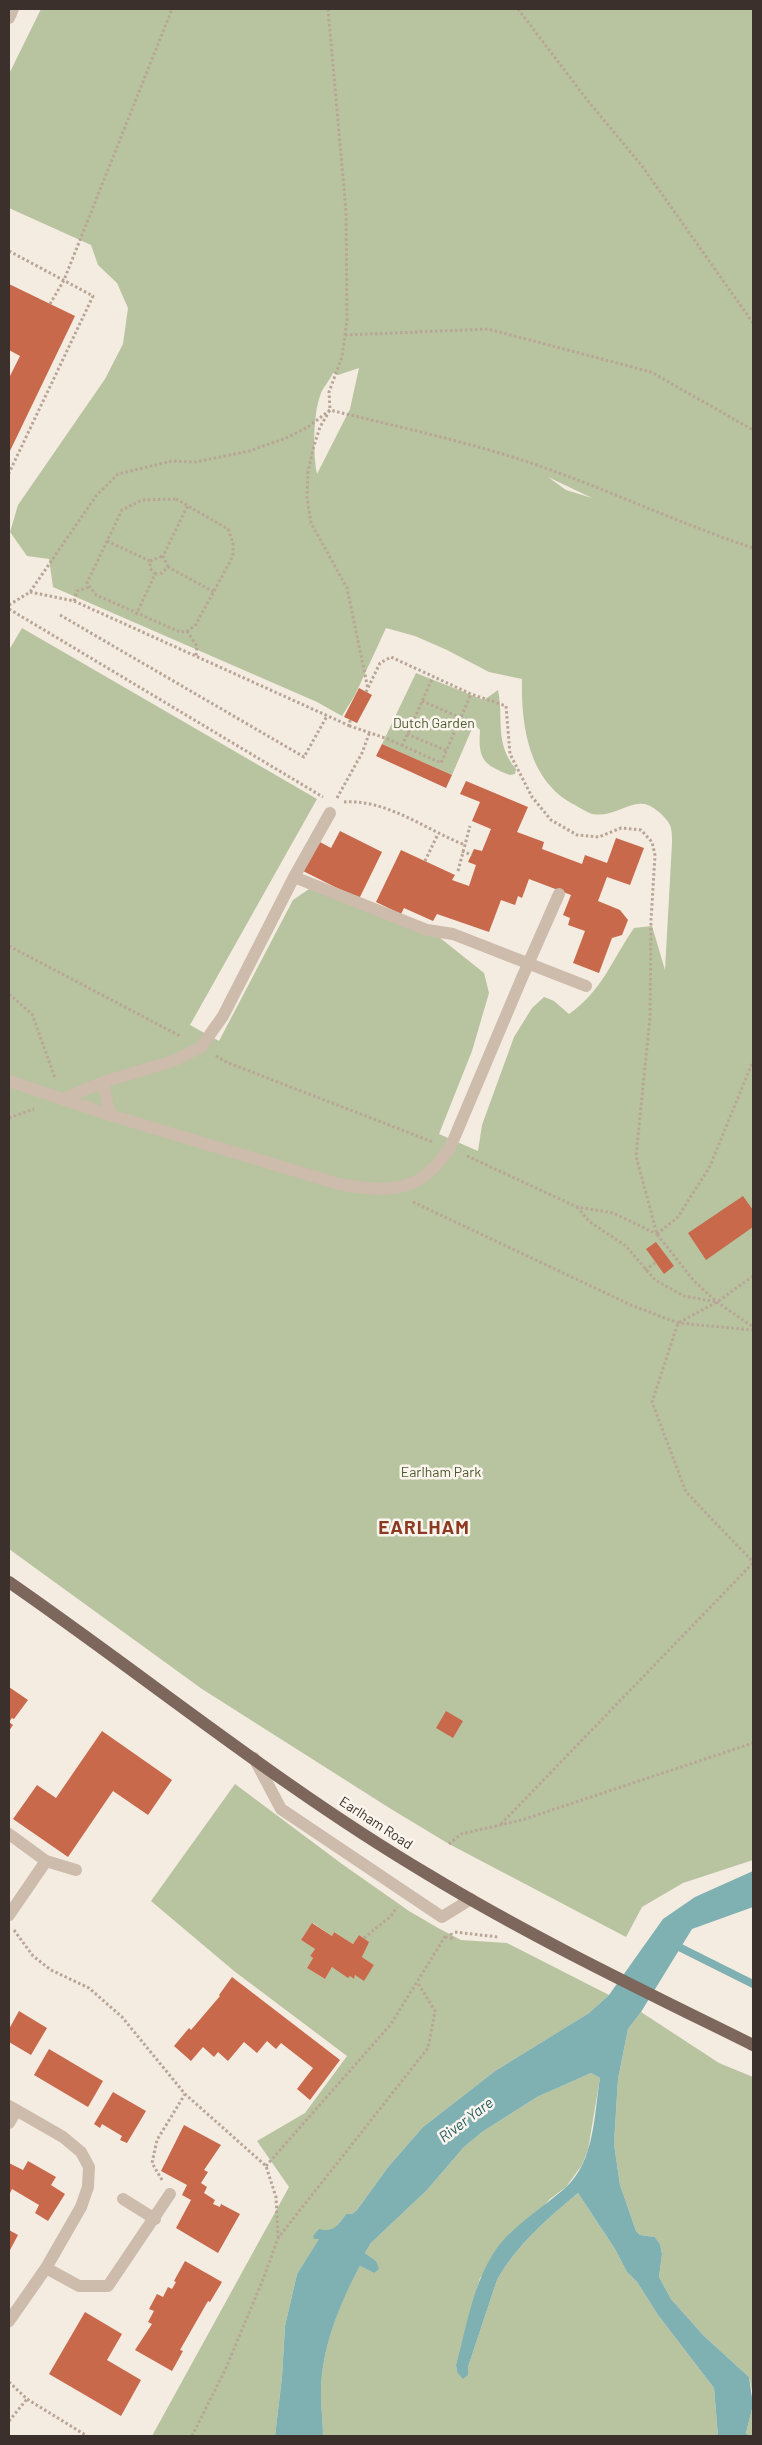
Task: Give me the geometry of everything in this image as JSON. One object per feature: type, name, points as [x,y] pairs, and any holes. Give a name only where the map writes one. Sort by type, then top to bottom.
[{"type":"main road","name":"Earlham Road","points":[[9,1582],[348,1824],[428,1875],[595,1965],[753,2045]]},
{"type":"street","points":[[9,18],[13,9]]},
{"type":"street","points":[[63,1099],[103,1082],[173,1061],[201,1048],[223,1016],[294,876],[332,808]]},
{"type":"street","points":[[294,876],[427,930],[453,934],[586,986]]},
{"type":"street","points":[[9,1081],[110,1115],[339,1184],[366,1190],[392,1188],[416,1182],[434,1168],[450,1148],[559,894]]},
{"type":"street","points":[[103,1082],[110,1115]]},
{"type":"street","points":[[254,1758],[281,1809],[442,1916],[471,1899]]},
{"type":"street","points":[[9,1834],[46,1861],[76,1870]]},
{"type":"street","points":[[9,1915],[46,1861]]},
{"type":"street","points":[[9,2123],[12,2108],[63,2137],[81,2152],[89,2167],[88,2188],[81,2207],[46,2268],[9,2321]]},
{"type":"street","points":[[46,2268],[79,2286],[108,2286],[170,2194]]},
{"type":"street","points":[[124,2199],[155,2218]]},
{"type":"path","points":[[50,304],[64,280],[172,9]]},
{"type":"path","points":[[328,9],[346,210],[347,320],[342,357],[329,392],[330,410],[320,427],[313,449],[308,472],[307,498],[311,523],[347,588],[368,690],[366,692]]},
{"type":"path","points":[[518,9],[588,101],[642,166],[753,323]]},
{"type":"path","points":[[9,251],[93,296],[9,473]]},
{"type":"path","points":[[345,335],[488,329],[651,372],[753,430]]},
{"type":"path","points":[[330,410],[463,443],[558,472],[706,533],[753,548]]},
{"type":"path","points":[[9,605],[30,592],[96,496],[118,474],[172,461],[195,462],[249,451],[286,438],[308,427],[330,410]]},
{"type":"path","points":[[142,500],[176,500],[188,505],[228,529],[233,544],[233,556],[195,626],[187,631],[180,632],[136,615],[96,596],[87,583],[122,510],[142,500]]},
{"type":"path","points":[[107,541],[150,561],[163,556],[188,505]]},
{"type":"path","points":[[163,556],[168,567],[214,592]]},
{"type":"path","points":[[150,561],[150,568],[155,574]]},
{"type":"path","points":[[155,574],[162,573],[168,567]]},
{"type":"path","points":[[136,615],[155,574]]},
{"type":"path","points":[[74,601],[77,590],[89,587]]},
{"type":"path","points":[[30,592],[74,601],[327,716],[442,763],[472,694]]},
{"type":"path","points":[[9,609],[332,808]]},
{"type":"path","points":[[60,614],[304,757],[327,716]]},
{"type":"path","points":[[187,631],[197,646],[196,656]]},
{"type":"path","points":[[402,746],[432,677]]},
{"type":"path","points":[[422,701],[461,718]]},
{"type":"path","points":[[350,720],[350,726]]},
{"type":"path","points":[[332,808],[362,753],[369,734]]},
{"type":"path","points":[[407,734],[447,751]]},
{"type":"path","points":[[332,808],[347,802],[370,804],[410,818],[438,834],[465,844]]},
{"type":"path","points":[[458,871],[470,826]]},
{"type":"path","points":[[425,861],[438,834]]},
{"type":"path","points":[[462,851],[472,855]]},
{"type":"path","points":[[9,946],[226,1062],[450,1148],[577,1207],[613,1213],[657,1234],[694,1281],[717,1302],[753,1328]]},
{"type":"path","points":[[9,994],[32,1014],[63,1099]]},
{"type":"path","points":[[657,1234],[678,1217],[710,1166],[753,1061]]},
{"type":"path","points":[[412,1201],[631,1305],[678,1323],[753,1328]]},
{"type":"path","points":[[577,1207],[590,1222],[626,1246],[655,1280],[684,1296],[717,1302]]},
{"type":"path","points":[[645,1270],[655,1263]]},
{"type":"path","points":[[501,1824],[753,1563],[686,1492],[652,1402],[678,1323],[717,1302],[753,1276]]},
{"type":"path","points":[[450,1844],[461,1834],[522,1820],[753,1743]]},
{"type":"path","points":[[364,1938],[391,1916],[396,1908]]},
{"type":"path","points":[[9,1922],[33,1956],[51,1970],[89,1988],[122,2017],[185,2094],[266,2166],[276,2197],[278,2238]]},
{"type":"path","points":[[266,2166],[391,2024],[445,1938]]},
{"type":"path","points":[[192,2436],[229,2362],[278,2238],[428,2048],[435,2011],[418,1983]]},
{"type":"path","points":[[170,2194],[152,2163],[157,2140],[185,2094]]},
{"type":"path","points":[[9,2382],[27,2399],[87,2436]]},
{"type":"path","points":[[9,2421],[27,2399]]},
{"type":"green space","name":"Earlham Park","points":[[41,9],[753,9],[753,1860],[683,1883],[642,1907],[626,1937],[449,1844],[391,1809],[202,1689],[9,1549],[9,650],[22,628],[317,799],[190,1025],[219,1041],[293,900],[309,889],[439,937],[484,973],[489,993],[472,1051],[439,1134],[478,1151],[482,1125],[514,1037],[532,1008],[544,997],[554,1001],[569,1014],[581,1005],[606,974],[634,928],[652,926],[665,970],[672,832],[670,824],[664,817],[648,805],[632,805],[599,815],[592,814],[559,795],[547,782],[531,751],[523,715],[522,679],[489,672],[415,636],[386,628],[355,695],[342,716],[317,702],[53,587],[49,559],[27,556],[10,532],[18,505],[105,379],[123,344],[128,308],[117,283],[98,265],[91,245],[9,208],[9,74]],"holes":[[[359,368],[350,409],[317,474],[314,435],[316,413],[321,393],[333,373],[338,375]],[[548,477],[592,498],[566,490]]]},
{"type":"green space","name":"Dutch Garden","points":[[416,673],[484,700],[498,690],[502,740],[509,759],[516,769],[515,774],[510,775],[494,768],[484,760],[480,748],[480,730],[474,724],[452,775],[382,744]]},
{"type":"green space","points":[[235,1784],[342,1864],[409,1911],[438,1928],[461,1940],[507,1943],[609,1995],[589,2013],[495,2071],[423,2127],[388,2167],[357,2210],[352,2214],[346,2214],[334,2230],[327,2231],[320,2238],[297,2274],[285,2326],[282,2377],[275,2436],[152,2436],[289,2187],[257,2141],[305,2113],[347,2056],[234,1971],[151,1901]],"holes":[[[313,1923],[332,1936],[334,1932],[353,1944],[359,1935],[368,1942],[362,1957],[374,1965],[364,1980],[355,1975],[354,1978],[332,1967],[325,1979],[307,1968],[313,1958],[310,1956],[315,1949],[301,1940]]]},
{"type":"green space","points":[[641,2012],[719,2063],[753,2077],[753,2395],[749,2377],[704,2336],[671,2299],[659,2277],[662,2254],[660,2244],[655,2237],[640,2235],[636,2231],[620,2185],[614,2144],[618,2079],[628,2029]]},
{"type":"green space","points":[[591,2073],[600,2078],[588,2150],[582,2165],[566,2187],[550,2199],[480,2278],[456,2365],[457,2372],[468,2375],[468,2367],[497,2280],[513,2256],[533,2233],[578,2193],[615,2249],[627,2272],[637,2282],[658,2315],[714,2388],[718,2436],[323,2436],[321,2399],[324,2360],[338,2311],[360,2266],[374,2273],[376,2261],[365,2253],[371,2243],[427,2190],[464,2147],[482,2132],[537,2097]]},
{"type":"green space","points":[[753,2405],[753,2436],[749,2436],[746,2433]]},
{"type":"water","name":"River Yare","points":[[753,1871],[753,1907],[692,1929],[641,2012],[628,2029],[618,2079],[614,2144],[620,2185],[636,2231],[640,2235],[655,2237],[660,2244],[662,2254],[659,2277],[671,2299],[704,2336],[749,2377],[753,2405],[746,2433],[749,2436],[718,2436],[714,2388],[658,2315],[637,2282],[627,2272],[615,2249],[578,2193],[533,2233],[513,2256],[497,2280],[468,2367],[468,2375],[463,2379],[457,2372],[456,2365],[476,2290],[489,2261],[504,2240],[520,2224],[565,2188],[575,2177],[582,2165],[592,2137],[600,2078],[591,2073],[537,2097],[482,2132],[464,2147],[427,2190],[371,2243],[365,2253],[376,2261],[379,2269],[374,2273],[360,2266],[338,2312],[324,2360],[321,2399],[323,2436],[275,2436],[282,2377],[285,2326],[297,2274],[319,2239],[314,2239],[313,2236],[319,2229],[332,2229],[341,2222],[346,2214],[352,2214],[357,2210],[388,2167],[423,2127],[495,2071],[589,2013],[609,1995],[663,1919],[695,1897]]},
{"type":"building","points":[[9,284],[75,316],[9,453],[9,375],[20,356],[9,350]]},
{"type":"building","points":[[359,688],[372,695],[357,723],[344,717]]},
{"type":"building","points":[[382,744],[452,775],[446,788],[376,756]]},
{"type":"building","points":[[466,781],[528,807],[517,832],[544,842],[542,849],[582,864],[585,855],[607,863],[616,838],[644,848],[630,885],[607,877],[598,901],[620,910],[628,920],[622,935],[612,938],[599,973],[573,963],[585,931],[568,925],[570,918],[563,915],[571,895],[529,879],[522,898],[518,896],[515,905],[501,900],[489,932],[437,914],[433,921],[404,908],[401,914],[376,902],[401,850],[455,875],[452,880],[469,886],[476,865],[468,862],[474,849],[482,851],[491,829],[472,821],[480,802],[460,794]]},
{"type":"building","points":[[340,831],[382,852],[359,899],[303,871],[318,841],[331,848]]},
{"type":"building","points":[[743,1196],[753,1210],[753,1227],[706,1260],[688,1233]]},
{"type":"building","points":[[656,1242],[674,1266],[664,1274],[646,1249]]},
{"type":"building","points":[[9,1687],[28,1700],[14,1719],[12,1718],[9,1722]]},
{"type":"building","points":[[446,1711],[463,1721],[453,1738],[436,1728]]},
{"type":"building","points":[[9,1722],[13,1725],[9,1731]]},
{"type":"building","points":[[102,1731],[172,1780],[148,1815],[113,1791],[68,1857],[13,1819],[37,1785],[56,1798]]},
{"type":"building","points":[[312,1923],[332,1936],[334,1932],[353,1944],[359,1935],[369,1942],[362,1957],[374,1965],[364,1981],[355,1975],[354,1979],[350,1976],[348,1978],[332,1967],[325,1979],[307,1968],[313,1958],[310,1956],[315,1949],[301,1940]]},
{"type":"building","points":[[232,1977],[340,2060],[310,2100],[297,2089],[313,2068],[281,2043],[276,2049],[267,2041],[257,2053],[244,2042],[228,2061],[218,2052],[214,2057],[203,2047],[191,2061],[174,2046],[189,2028],[191,2030],[220,1996]]},
{"type":"building","points":[[19,2011],[47,2028],[31,2055],[9,2042],[9,2029]]},
{"type":"building","points":[[49,2049],[103,2081],[88,2107],[34,2075]]},
{"type":"building","points":[[113,2092],[146,2111],[127,2143],[120,2140],[122,2136],[102,2124],[100,2128],[94,2124]]},
{"type":"building","points":[[184,2125],[221,2145],[204,2170],[208,2172],[201,2183],[207,2187],[204,2193],[215,2200],[213,2204],[220,2207],[221,2204],[240,2214],[218,2253],[176,2228],[191,2200],[182,2195],[187,2185],[161,2171]]},
{"type":"building","points":[[28,2161],[56,2177],[51,2185],[65,2194],[48,2221],[35,2213],[39,2205],[12,2189],[9,2195],[9,2163],[23,2170]]},
{"type":"building","points":[[9,2230],[18,2235],[9,2252]]},
{"type":"building","points":[[185,2261],[222,2282],[210,2302],[208,2301],[180,2350],[183,2351],[172,2371],[135,2350],[152,2324],[148,2322],[154,2311],[149,2309],[157,2294],[163,2297],[168,2287],[172,2289],[176,2282],[174,2281]]},
{"type":"building","points":[[85,2312],[122,2334],[107,2360],[141,2380],[121,2416],[49,2374]]},
{"type":"waterway","points":[[671,1943],[753,1984]]},
{"type":"district","name":"EARLHAM","points":[[424,1528]]}]
